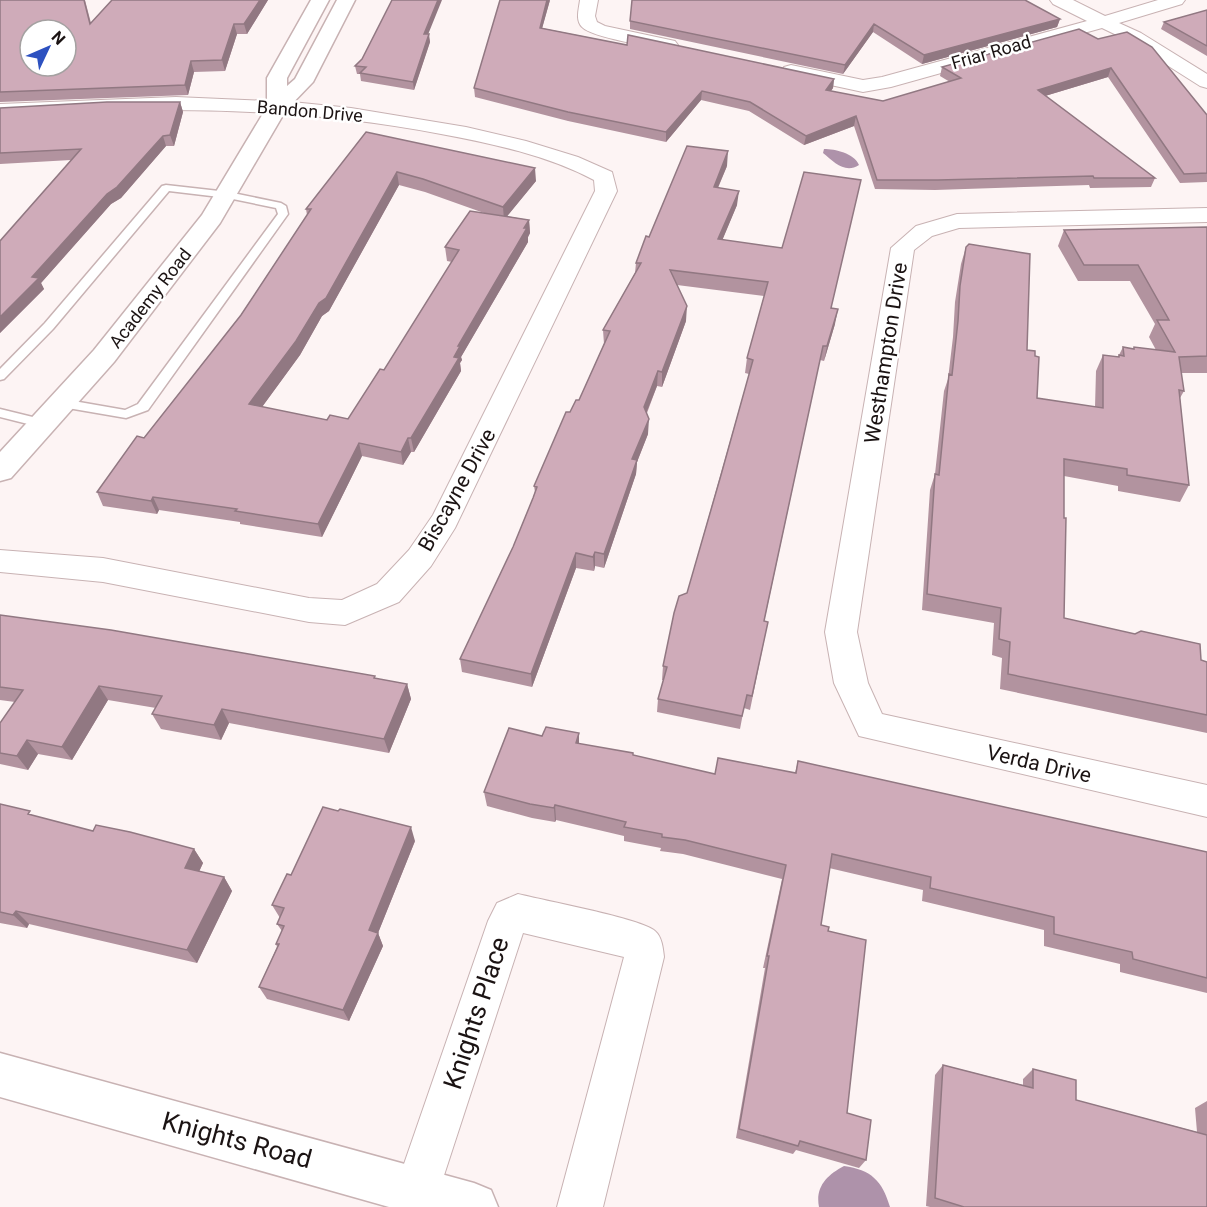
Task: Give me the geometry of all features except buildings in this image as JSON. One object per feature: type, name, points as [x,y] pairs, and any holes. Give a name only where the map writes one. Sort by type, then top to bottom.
[{"type":"main road","name":"Academy Road","points":[[277,107],[277,78],[320,0]]},
{"type":"main road","name":"Academy Road","points":[[0,471],[104,356],[168,277],[228,195],[277,107],[303,82],[346,0]]},
{"type":"main road","name":"Knights Road","points":[[0,1076],[474,1207]]},
{"type":"street","points":[[589,0],[586,16],[589,25],[599,30],[691,50]]},
{"type":"street","points":[[1059,0],[1107,22],[1173,59],[1207,82]]},
{"type":"street","name":"Friar Road","points":[[771,67],[863,86],[1074,28],[1107,22],[1176,0]]},
{"type":"street","name":"Bandon Drive","points":[[0,110],[84,103],[200,102],[325,110],[416,122],[515,143],[580,163],[604,177],[605,184]]},
{"type":"street","name":"Biscayne Drive","points":[[0,561],[103,570],[309,610],[345,613],[388,593],[420,558],[445,520],[606,191],[605,184]]},
{"type":"street","name":"Westhampton Drive","points":[[871,726],[851,683],[841,632],[903,248],[924,231],[957,220],[1207,216]]},
{"type":"street","name":"Verda Drive","points":[[871,726],[1207,801]]},
{"type":"street","name":"Knights Place","points":[[418,1190],[507,921],[518,913],[637,940],[643,946],[644,957],[580,1207]]},
{"type":"lane","points":[[0,376],[49,326],[166,188],[228,195],[280,206],[283,214],[143,407],[126,414],[62,403]]},
{"type":"lane","points":[[0,413],[44,424]]},
{"type":"shaded area","points":[[824,149],[849,155],[859,165],[844,168],[823,153]]},
{"type":"shaded area","points":[[844,1166],[861,1170],[874,1178],[883,1190],[890,1207],[819,1207],[819,1193],[824,1182],[832,1173]]}]
